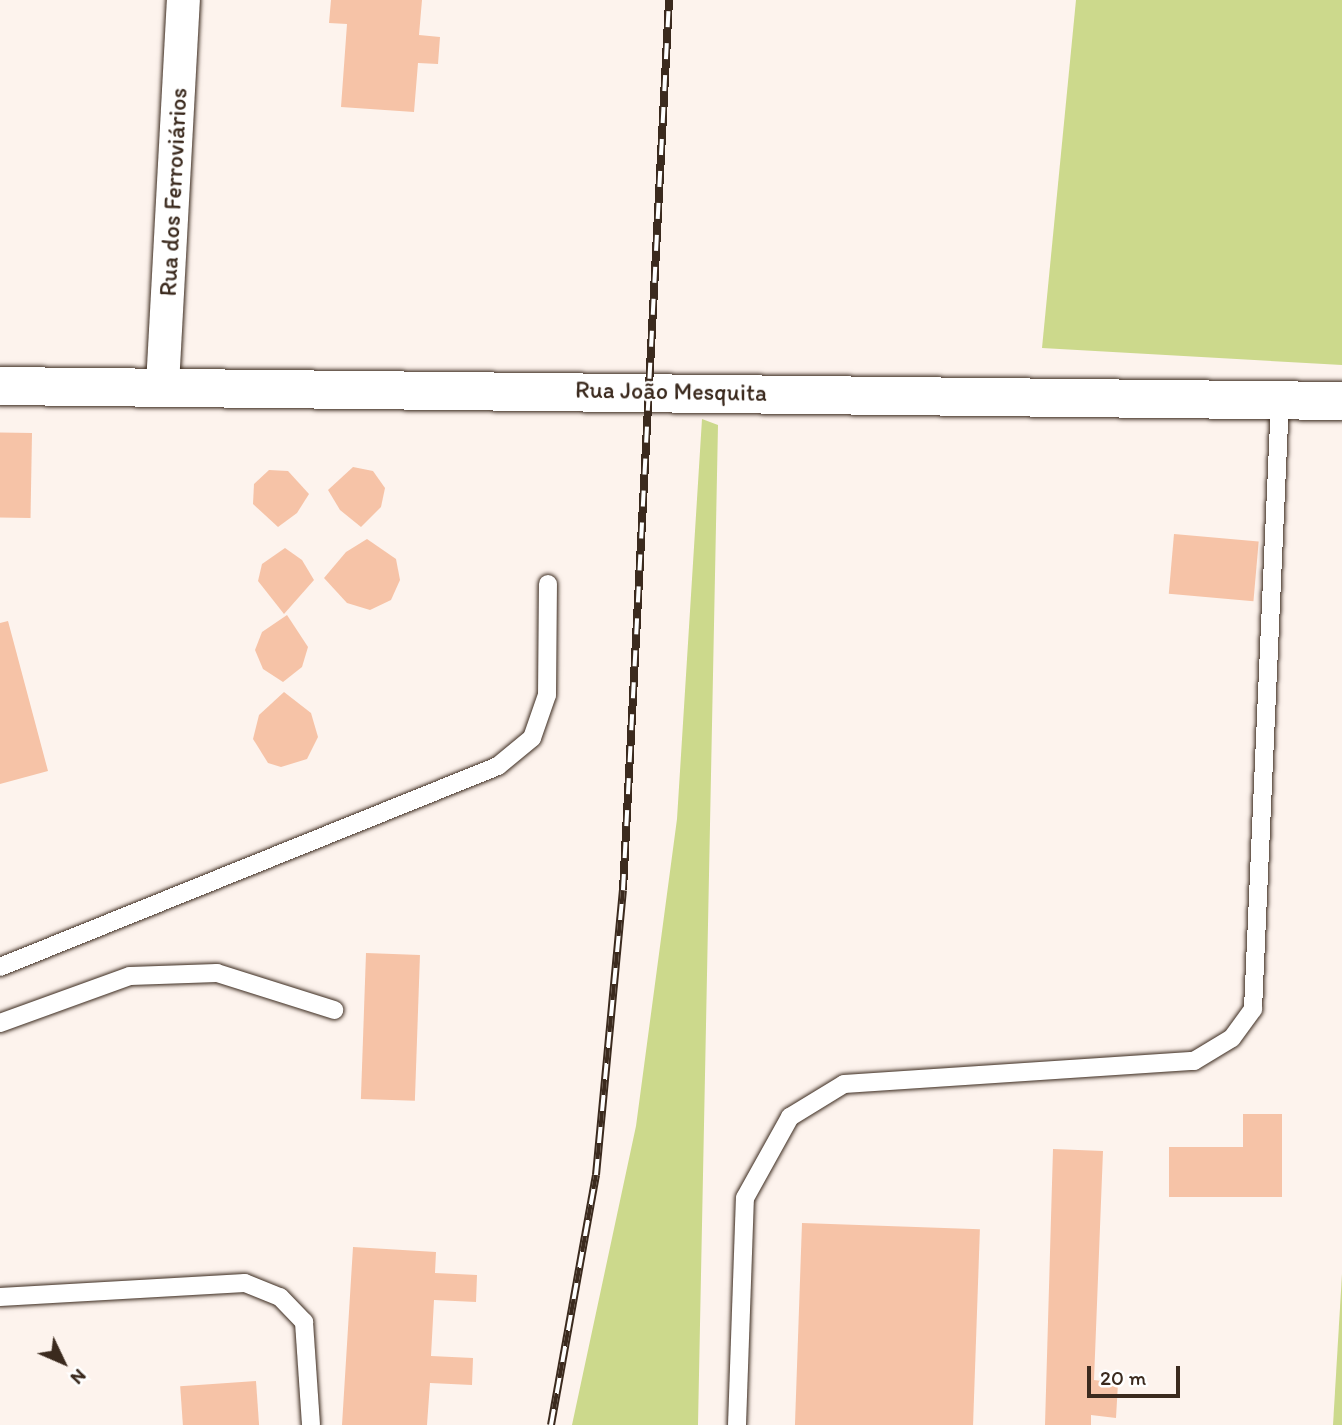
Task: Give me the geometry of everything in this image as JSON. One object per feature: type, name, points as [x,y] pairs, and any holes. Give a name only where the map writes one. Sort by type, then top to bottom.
[{"type":"street","name":"Rua dos Ferroviários","points":[[162,385],[183,0]]},
{"type":"street","name":"Rua João Mesquita","points":[[0,386],[162,385],[1342,401]]},
{"type":"lane","points":[[737,1425],[745,1198],[790,1117],[844,1084],[1194,1061],[1232,1038],[1254,1009],[1280,400]]},
{"type":"lane","points":[[0,967],[498,766],[532,738],[547,695],[548,584]]},
{"type":"lane","points":[[0,1023],[72,993],[143,975],[217,973],[334,1010]]},
{"type":"lane","points":[[0,1297],[245,1283],[279,1297],[304,1322],[311,1425]]},
{"type":"green space","points":[[1076,0],[1342,0],[1342,365],[1042,348]]},
{"type":"green space","points":[[702,419],[718,425],[698,1425],[572,1425],[636,1126],[677,819]]},
{"type":"green space","points":[[1342,1274],[1342,1425],[1333,1425]]},
{"type":"building","points":[[331,0],[422,0],[419,35],[440,37],[438,64],[418,63],[414,112],[341,107],[347,24],[329,23]]},
{"type":"building","points":[[0,432],[32,433],[31,518],[0,517]]},
{"type":"building","points":[[353,467],[373,471],[385,488],[381,507],[361,527],[340,510],[328,490]]},
{"type":"building","points":[[269,470],[288,471],[309,494],[297,513],[278,527],[253,504],[254,484]]},
{"type":"building","points":[[1174,534],[1259,541],[1253,601],[1169,594]]},
{"type":"building","points":[[367,539],[396,559],[400,580],[391,600],[370,610],[347,603],[324,578],[346,552]]},
{"type":"building","points":[[285,548],[302,560],[314,580],[284,614],[258,581],[262,564]]},
{"type":"building","points":[[287,615],[308,647],[302,667],[283,682],[263,669],[255,650],[262,632]]},
{"type":"building","points":[[8,621],[48,771],[0,784],[0,623]]},
{"type":"building","points":[[284,692],[311,713],[318,737],[307,759],[281,767],[268,763],[253,739],[259,715]]},
{"type":"building","points":[[366,953],[420,955],[415,1101],[361,1099]]},
{"type":"building","points":[[1243,1114],[1282,1114],[1282,1197],[1169,1197],[1169,1147],[1243,1147]]},
{"type":"building","points":[[1053,1149],[1103,1151],[1094,1380],[1118,1383],[1116,1418],[1091,1415],[1091,1425],[1045,1425]]},
{"type":"building","points":[[802,1223],[980,1229],[973,1425],[795,1425]]},
{"type":"building","points":[[353,1247],[436,1252],[435,1273],[477,1275],[476,1302],[434,1300],[431,1356],[473,1358],[472,1385],[430,1383],[427,1425],[342,1425]]},
{"type":"building","points":[[256,1381],[259,1425],[183,1425],[180,1386]]},
{"type":"railway","points":[[551,1425],[596,1175],[623,890],[669,0]]}]
